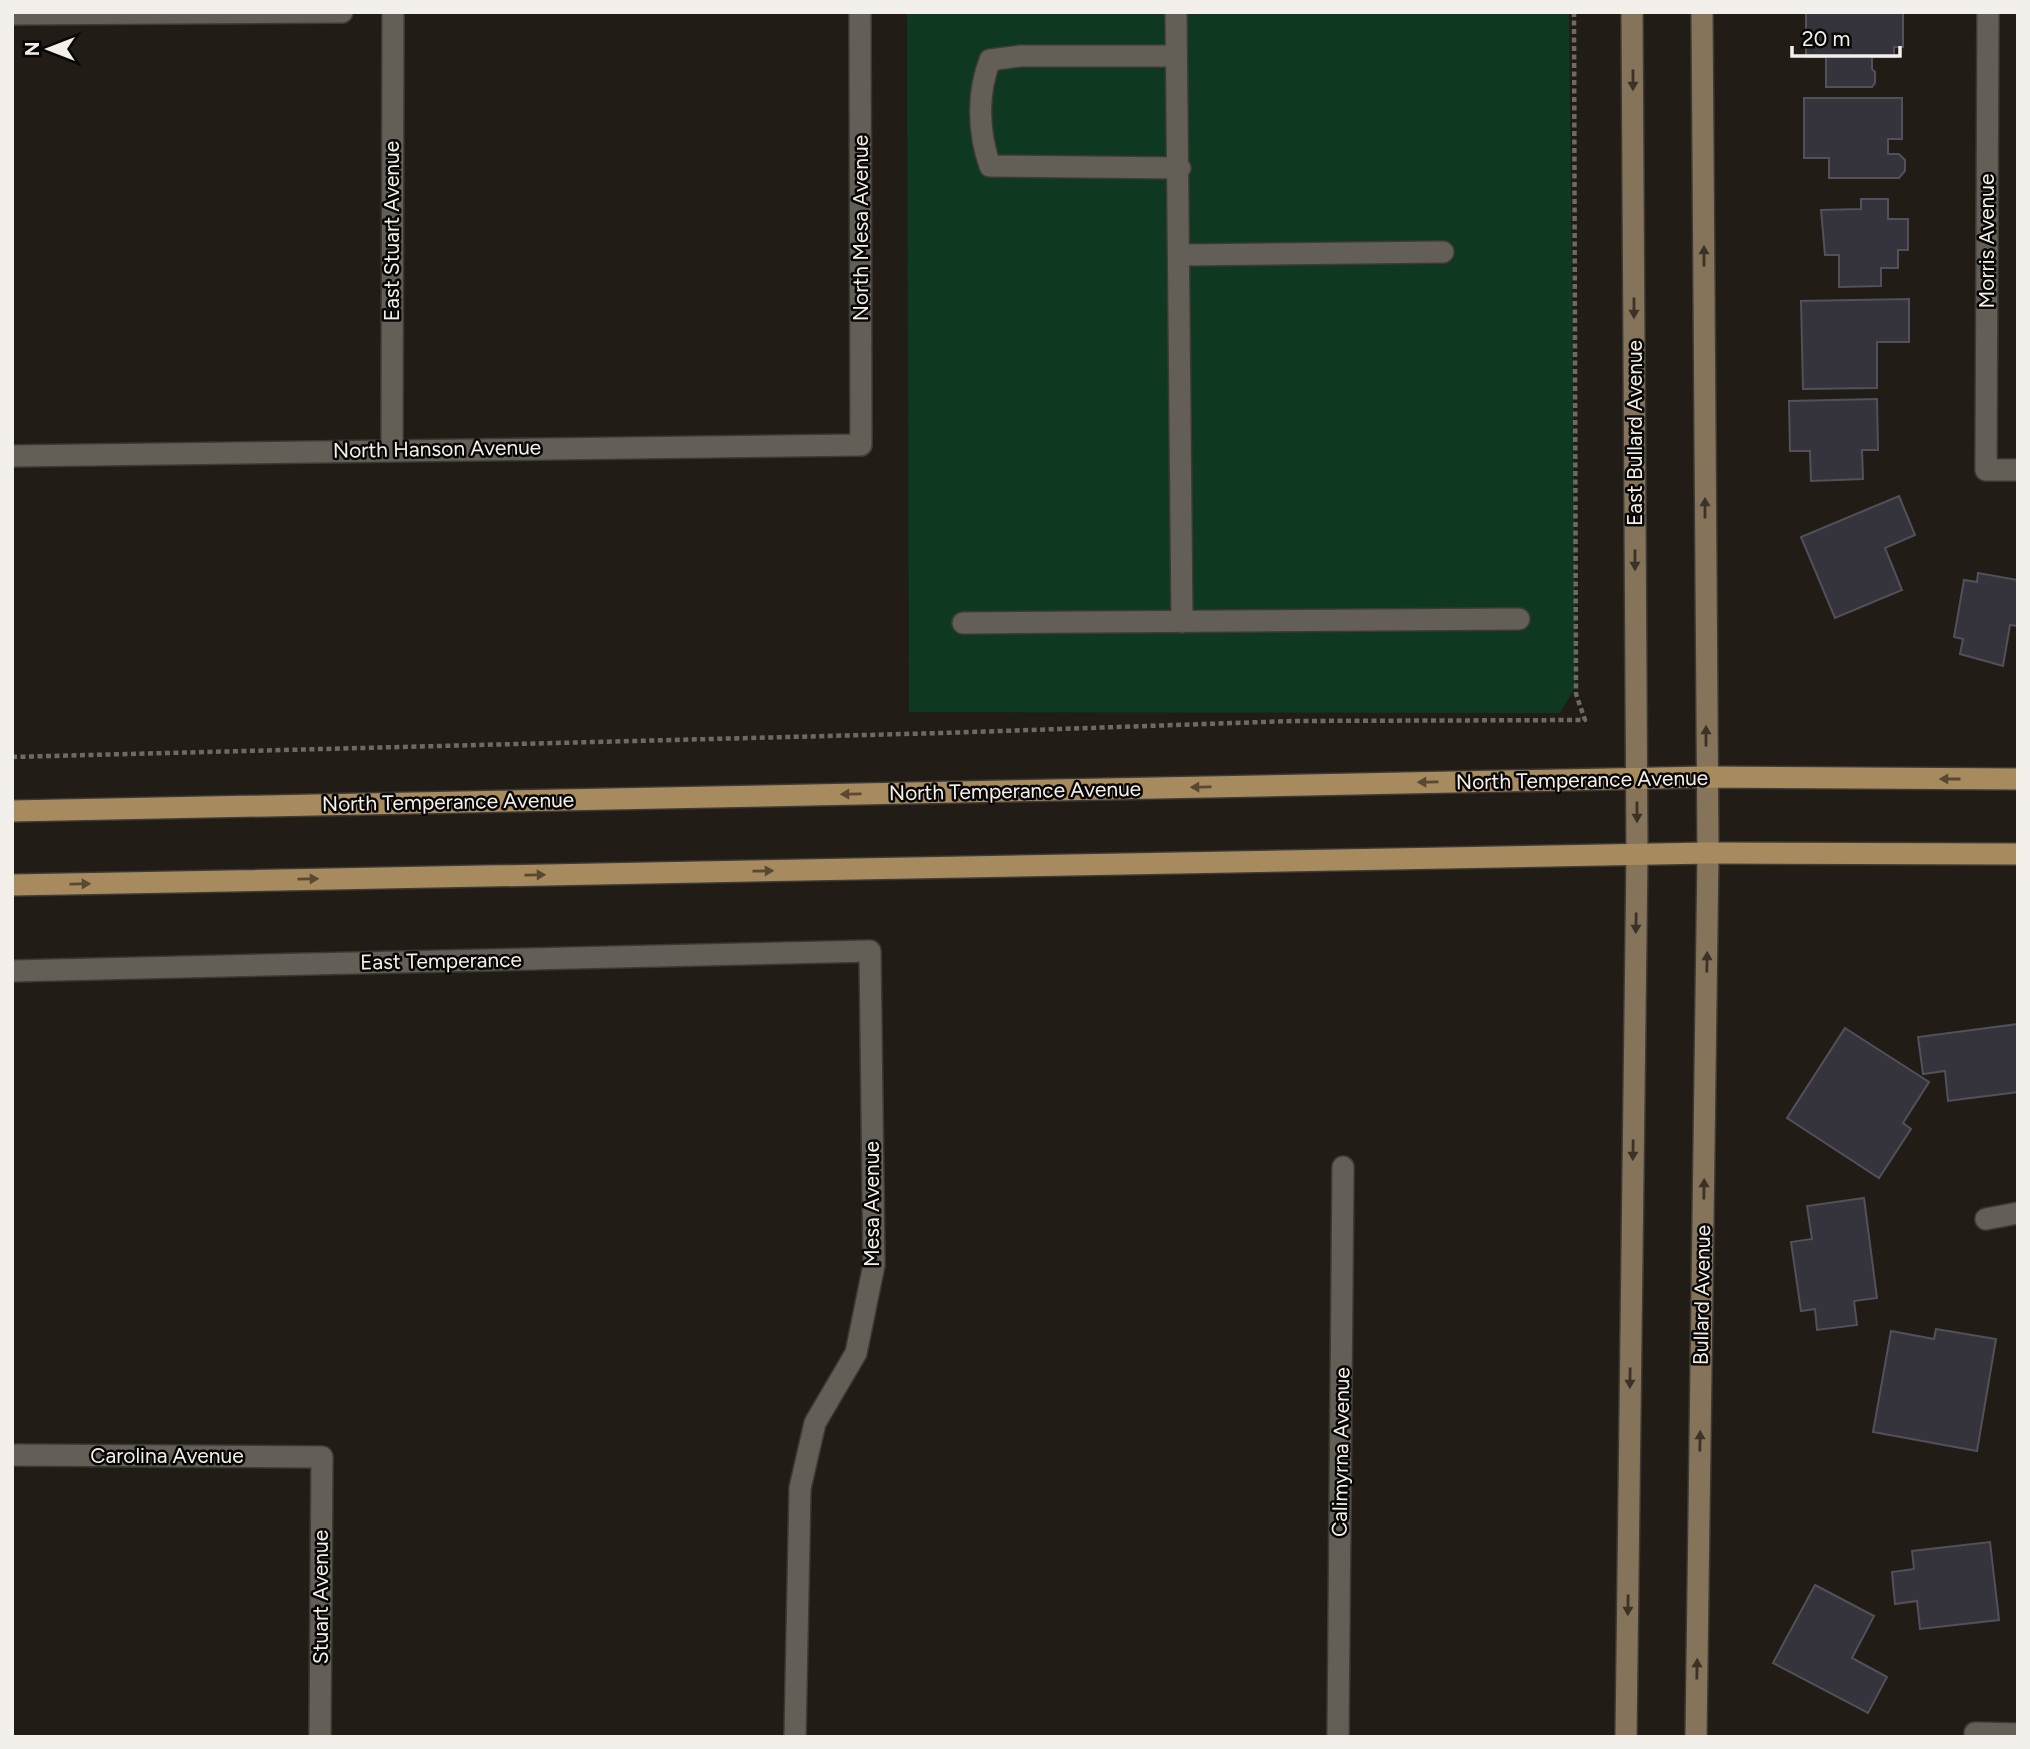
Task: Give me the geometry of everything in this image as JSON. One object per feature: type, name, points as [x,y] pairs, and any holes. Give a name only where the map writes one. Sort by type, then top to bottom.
[{"type":"main road","name":"East Bullard Avenue","points":[[1632,12],[1637,855]]},
{"type":"main road","points":[[1702,12],[1708,853]]},
{"type":"main road","name":"North Temperance Avenue","points":[[12,811],[1637,778],[2018,779]]},
{"type":"main road","points":[[12,885],[1708,853],[2018,854]]},
{"type":"main road","name":"Bullard Avenue","points":[[1696,1737],[1708,853]]},
{"type":"main road","points":[[1626,1737],[1637,855]]},
{"type":"street","points":[[12,14],[342,12]]},
{"type":"street","name":"East Stuart Avenue","points":[[392,449],[393,12]]},
{"type":"street","name":"North Mesa Avenue","points":[[860,12],[861,445]]},
{"type":"street","points":[[1176,12],[1181,255],[1182,622]]},
{"type":"street","name":"Morris Avenue","points":[[1988,12],[1986,470],[2018,470]]},
{"type":"street","points":[[1176,56],[1020,56],[990,60],[982,81],[982,142],[990,166],[1180,167]]},
{"type":"street","points":[[1181,255],[1443,252]]},
{"type":"street","name":"North Hanson Avenue","points":[[12,456],[861,445]]},
{"type":"street","points":[[963,623],[1519,619]]},
{"type":"street","name":"East Temperance","points":[[12,971],[870,951]]},
{"type":"street","name":"Mesa Avenue","points":[[795,1737],[800,1488],[815,1423],[856,1353],[873,1265],[870,951]]},
{"type":"street","name":"Calimyrna Avenue","points":[[1338,1737],[1343,1167]]},
{"type":"street","points":[[1986,1219],[2018,1213]]},
{"type":"street","name":"Carolina Avenue","points":[[12,1455],[323,1457]]},
{"type":"street","name":"Stuart Avenue","points":[[320,1737],[323,1457]]},
{"type":"street","points":[[1975,1733],[2018,1734]]},
{"type":"path","points":[[12,757],[943,733],[1292,721],[1585,720],[1576,694],[1574,12]]},
{"type":"green space","points":[[907,12],[1569,12],[1576,686],[1560,713],[909,712]]},
{"type":"building","points":[[1806,12],[1903,12],[1903,47],[1894,47],[1894,57],[1872,57],[1875,83],[1872,87],[1826,87],[1826,57],[1806,57]]},
{"type":"building","points":[[1804,98],[1902,98],[1902,139],[1888,139],[1888,154],[1899,154],[1905,160],[1905,171],[1899,178],[1829,178],[1829,158],[1804,158]]},
{"type":"building","points":[[1861,199],[1888,199],[1888,219],[1908,219],[1908,250],[1898,250],[1898,268],[1881,268],[1881,286],[1839,287],[1839,255],[1825,255],[1821,210],[1861,209]]},
{"type":"building","points":[[1909,299],[1909,342],[1877,342],[1877,388],[1803,389],[1801,301]]},
{"type":"building","points":[[1877,399],[1878,450],[1862,450],[1863,479],[1811,481],[1810,451],[1790,451],[1789,401]]},
{"type":"building","points":[[1899,496],[1915,535],[1885,548],[1902,590],[1835,618],[1801,537]]},
{"type":"building","points":[[1978,573],[2018,580],[2018,626],[2010,625],[2003,666],[1960,654],[1963,639],[1954,637],[1964,580],[1977,582]]},
{"type":"building","points":[[2018,1024],[2018,1092],[1948,1101],[1945,1071],[1923,1074],[1918,1037]]},
{"type":"building","points":[[1845,1028],[1929,1082],[1903,1123],[1911,1129],[1879,1178],[1787,1118]]},
{"type":"building","points":[[1864,1198],[1877,1298],[1854,1301],[1857,1325],[1817,1330],[1815,1309],[1801,1311],[1791,1242],[1812,1239],[1807,1206]]},
{"type":"building","points":[[1936,1329],[1996,1339],[1977,1451],[1873,1432],[1891,1331],[1934,1339]]},
{"type":"building","points":[[1990,1542],[1999,1620],[1920,1629],[1917,1601],[1895,1604],[1892,1572],[1914,1569],[1912,1551]]},
{"type":"building","points":[[1815,1585],[1874,1616],[1852,1658],[1887,1677],[1868,1713],[1773,1663]]}]
